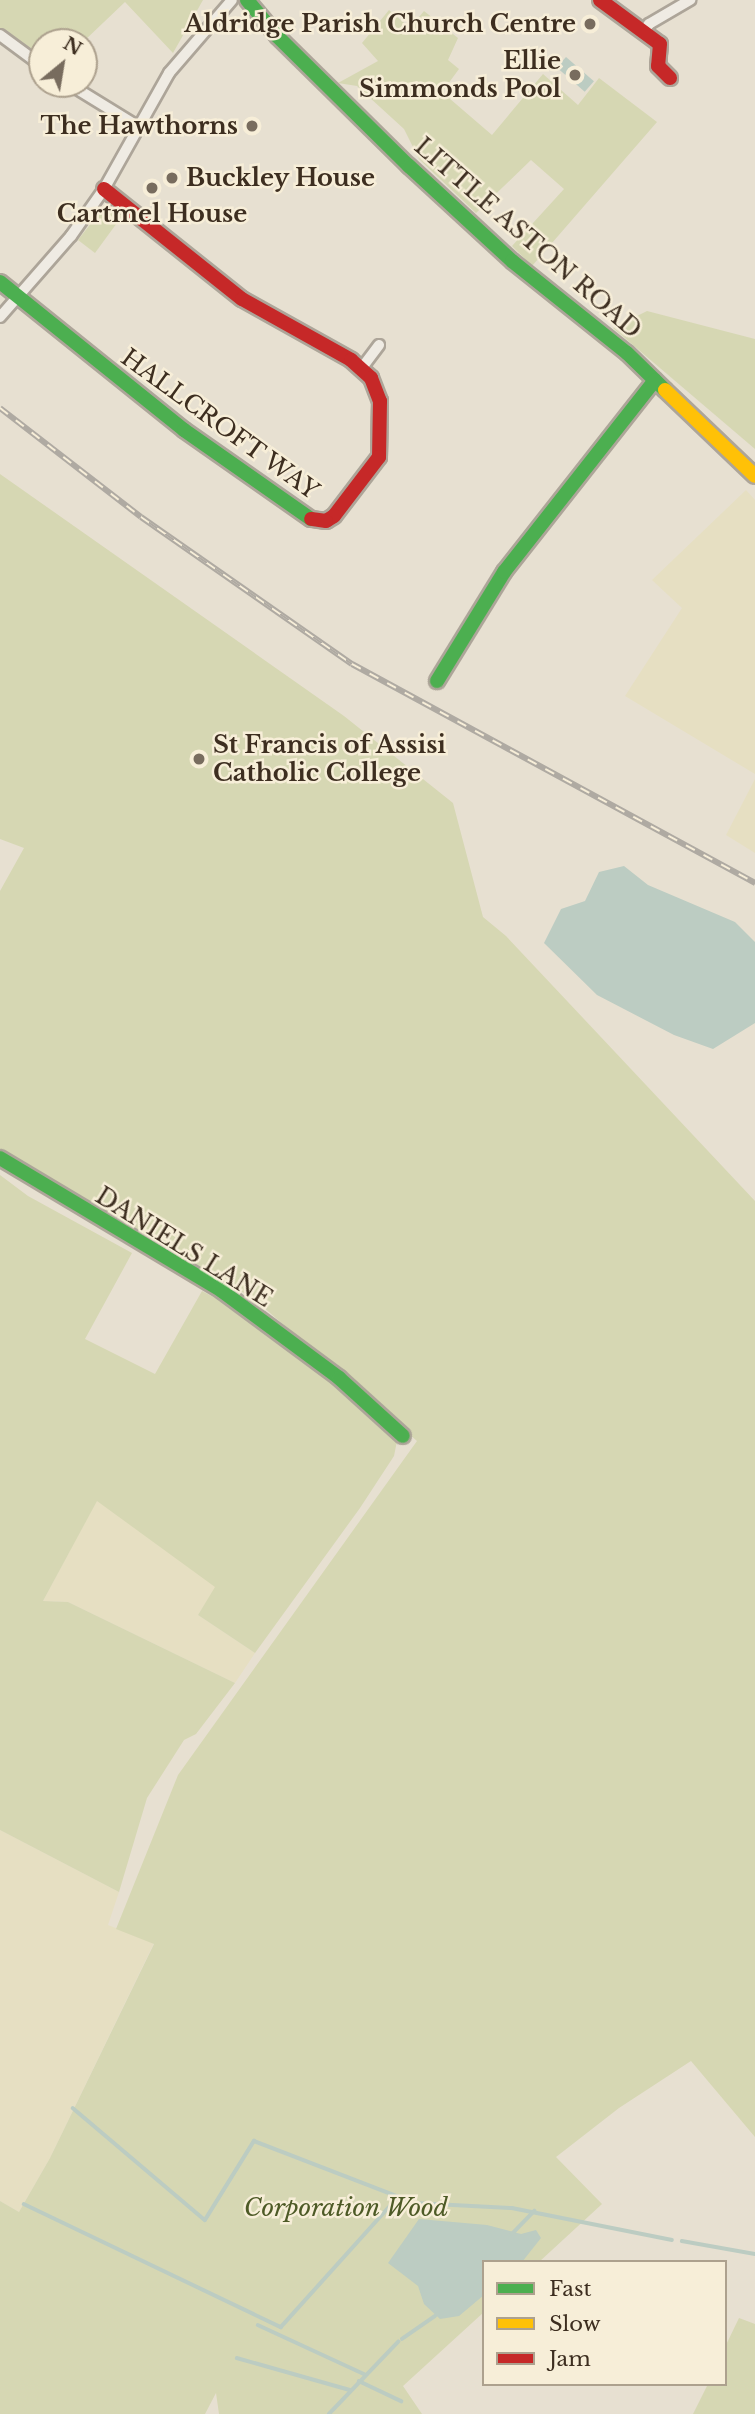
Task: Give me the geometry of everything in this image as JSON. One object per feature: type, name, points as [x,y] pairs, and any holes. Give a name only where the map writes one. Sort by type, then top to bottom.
[{"type":"street","points":[[0,317],[104,190],[169,73],[232,0]]},
{"type":"street","name":"LITTLE ASTON ROAD","points":[[247,0],[278,37],[409,166],[512,261],[655,380],[755,476]]},
{"type":"street","points":[[600,0],[660,44],[658,66],[670,78]]},
{"type":"street","points":[[643,32],[649,24],[691,0]]},
{"type":"street","points":[[0,35],[28,56]]},
{"type":"street","points":[[92,98],[139,127]]},
{"type":"street","name":"HALLCROFT WAY","points":[[0,282],[184,430],[310,519],[326,521],[334,516],[379,457],[380,401],[361,369],[242,299],[104,190]]},
{"type":"street","points":[[361,369],[379,345]]},
{"type":"street","points":[[437,681],[504,572],[655,380]]},
{"type":"street","name":"DANIELS LANE","points":[[0,1158],[222,1291],[339,1378],[403,1436]]},
{"type":"shaded area","name":"Ellie Simmonds Pool","points":[[566,57],[594,81],[585,92],[557,68]]},
{"type":"shaded area","points":[[746,490],[755,500],[755,774],[625,696],[682,608],[652,580]]},
{"type":"shaded area","points":[[755,779],[755,853],[726,835]]},
{"type":"shaded area","points":[[624,866],[648,885],[735,922],[755,942],[755,1023],[713,1049],[674,1035],[597,995],[544,943],[561,909],[585,901],[599,872]]},
{"type":"shaded area","points":[[97,1500],[216,1587],[198,1615],[255,1653],[235,1683],[68,1602],[43,1601]]},
{"type":"shaded area","points":[[0,1830],[119,1892],[108,1925],[154,1943],[50,2158],[19,2212],[0,2201]]},
{"type":"shaded area","points":[[419,2219],[487,2225],[521,2234],[536,2230],[541,2238],[524,2260],[482,2260],[482,2297],[459,2316],[440,2319],[424,2304],[418,2286],[388,2263]]},
{"type":"green space","points":[[0,0],[203,0],[173,53],[125,2],[98,28],[28,28],[28,51],[0,30]]},
{"type":"green space","points":[[389,10],[410,28],[424,11],[458,38],[448,60],[459,69],[442,92],[492,135],[543,74],[578,105],[599,78],[657,122],[532,266],[512,246],[564,189],[531,160],[476,213],[419,159],[404,129],[357,86],[338,83],[378,61],[362,43]]},
{"type":"green space","points":[[110,208],[125,212],[95,253],[78,240],[99,213]]},
{"type":"green space","points":[[647,311],[755,339],[755,449],[613,328]]},
{"type":"green space","name":"Corporation Wood","points":[[0,474],[344,716],[453,803],[483,917],[506,936],[755,1201],[755,2137],[691,2061],[619,2108],[556,2157],[602,2204],[541,2260],[482,2260],[482,2314],[403,2386],[422,2414],[219,2414],[216,2393],[205,2414],[0,2414],[0,2201],[19,2212],[50,2158],[154,1944],[116,1929],[178,1775],[417,1441],[254,1299],[0,1149],[0,891],[24,848],[0,839]]},
{"type":"green space","points":[[0,1175],[28,1196],[132,1253],[85,1339],[155,1374],[202,1291],[258,1321],[335,1380],[397,1441],[394,1456],[360,1508],[255,1653],[198,1615],[215,1587],[97,1501],[43,1601],[68,1602],[235,1683],[196,1734],[184,1740],[147,1798],[119,1892],[0,1830]]},
{"type":"green space","points":[[739,2318],[755,2324],[755,2414],[693,2414],[707,2386],[727,2386],[727,2343]]},
{"type":"waterway","points":[[73,2108],[205,2220],[254,2141],[415,2203],[512,2208],[672,2240]]},
{"type":"waterway","points":[[24,2204],[281,2327],[397,2198]]},
{"type":"waterway","points":[[512,2234],[534,2211]]},
{"type":"waterway","points":[[682,2241],[755,2254]]},
{"type":"waterway","points":[[402,2339],[435,2316]]},
{"type":"waterway","points":[[258,2325],[364,2374]]},
{"type":"waterway","points":[[329,2414],[398,2342]]},
{"type":"waterway","points":[[237,2358],[350,2390]]},
{"type":"waterway","points":[[359,2381],[401,2401]]},
{"type":"railway","points":[[0,408],[141,517],[352,664],[755,883]]},
{"type":"traffic: fast","points":[[247,0],[278,37],[409,166],[512,261],[627,353],[665,390]]},
{"type":"traffic: fast","points":[[0,282],[184,430],[311,519]]},
{"type":"traffic: fast","points":[[437,681],[504,572],[655,380]]},
{"type":"traffic: fast","points":[[0,1158],[222,1291],[339,1378],[403,1436]]},
{"type":"traffic: slow","points":[[665,390],[755,476]]},
{"type":"traffic: jam","points":[[600,0],[660,44],[658,66],[670,78]]},
{"type":"traffic: jam","points":[[104,189],[242,299],[351,360],[371,378],[380,401],[379,457],[334,516],[326,521],[311,519]]},
{"type":"place","name":"Aldridge Parish Church Centre","points":[[590,24]]},
{"type":"place","name":"Ellie Simmonds Pool","points":[[575,75]]},
{"type":"place","name":"The Hawthorns","points":[[252,126]]},
{"type":"place","name":"Buckley House","points":[[172,178]]},
{"type":"place","name":"Cartmel House","points":[[152,188]]},
{"type":"place","name":"St Francis of Assisi Catholic College","points":[[199,759]]}]
